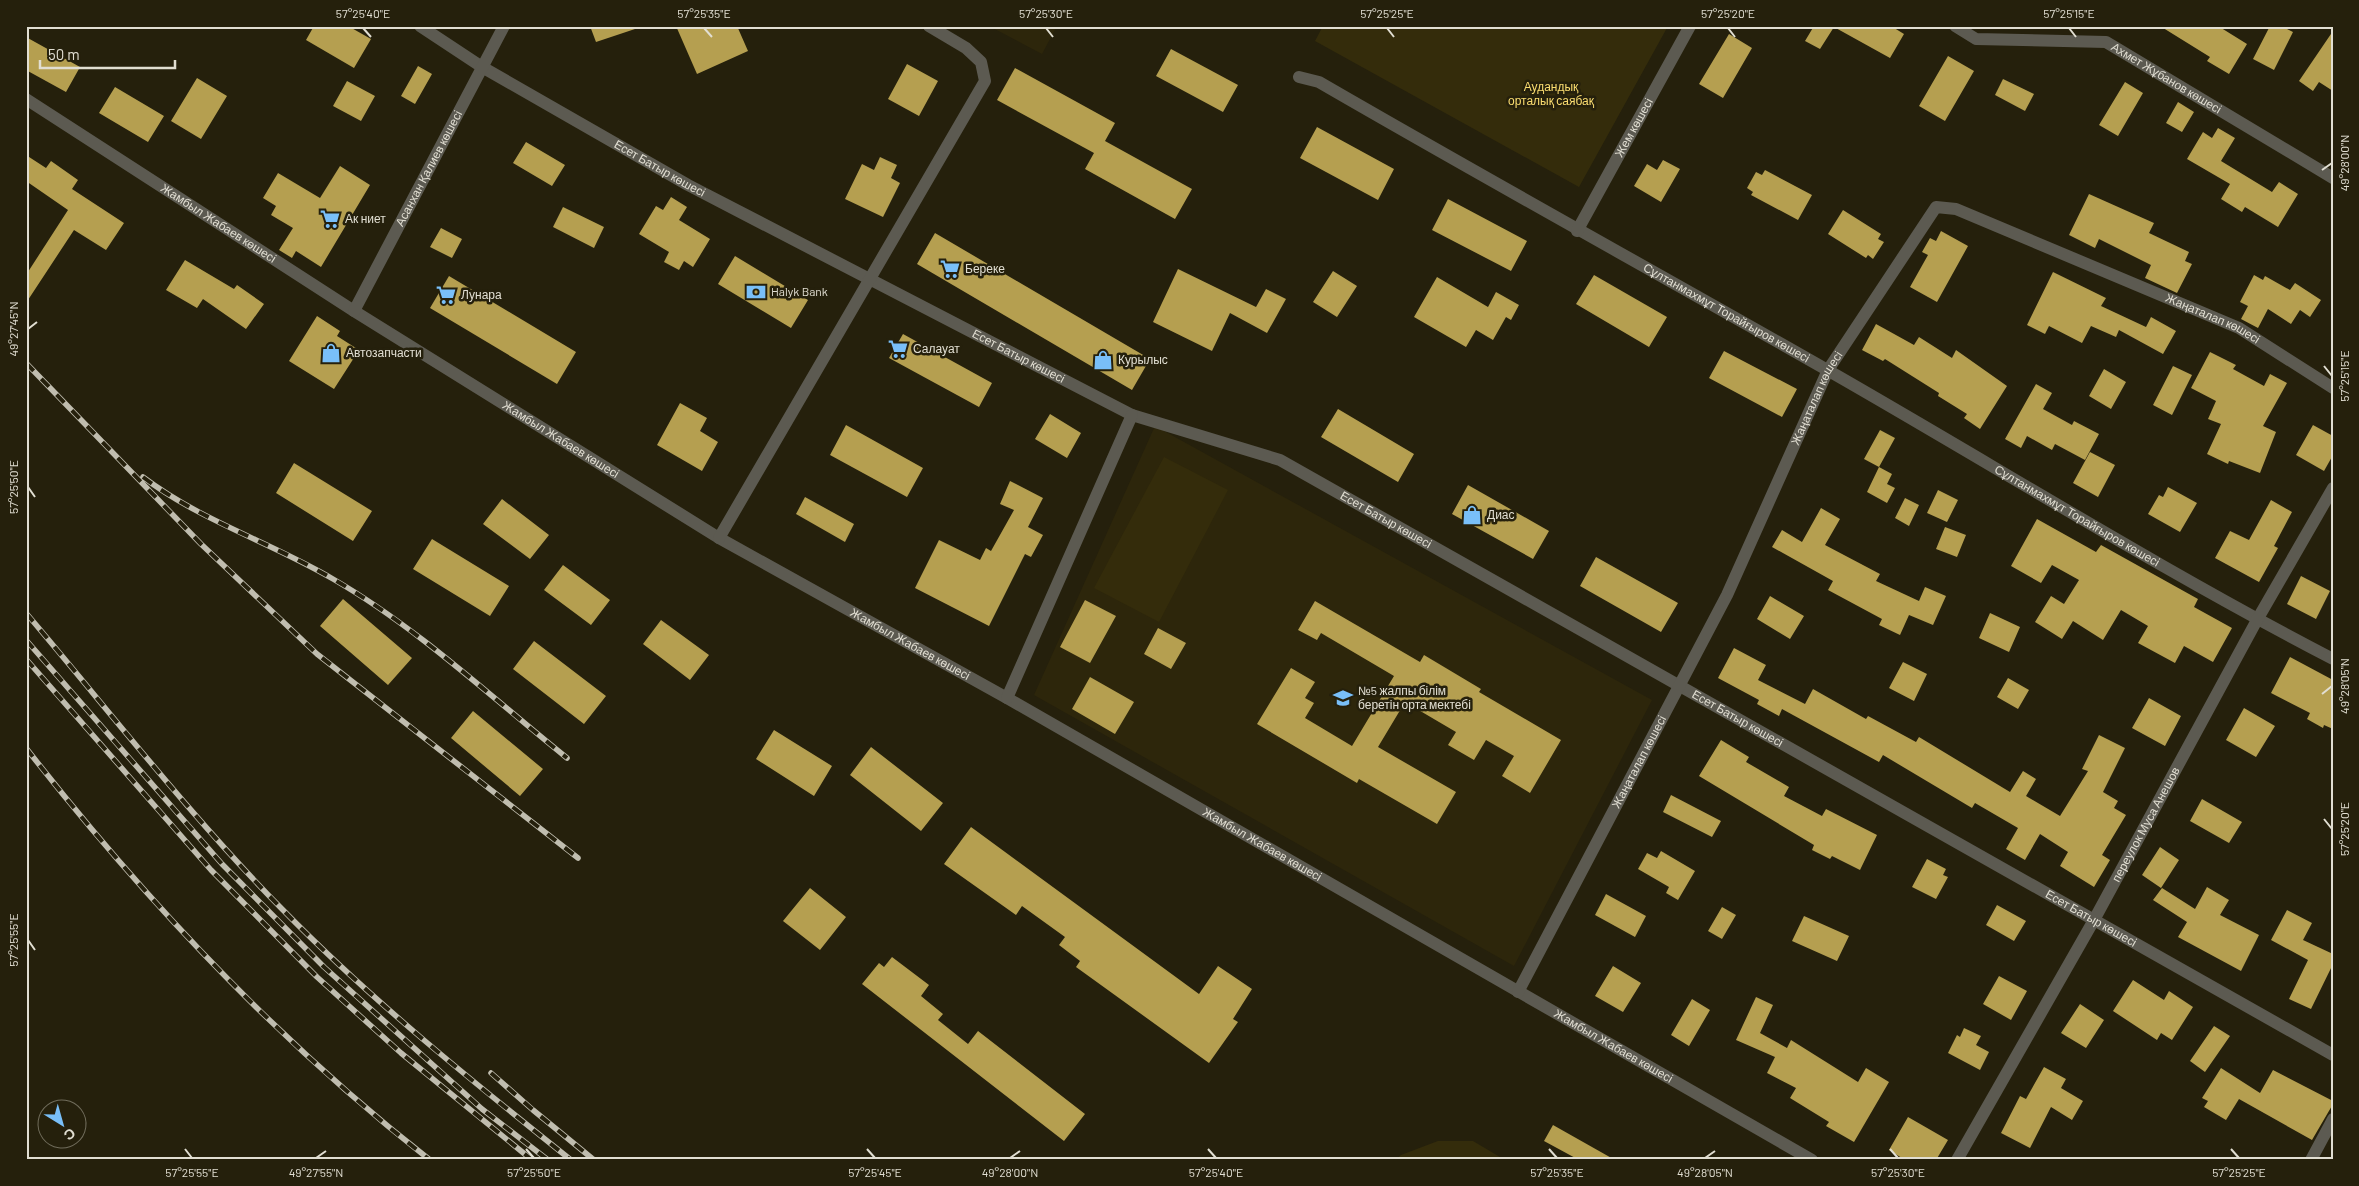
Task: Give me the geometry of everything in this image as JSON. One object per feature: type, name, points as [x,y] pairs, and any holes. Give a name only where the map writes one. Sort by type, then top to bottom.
[{"type":"street","name":"Есет Батыр көшесі","points":[[420,26],[482,67],[688,185],[871,278],[1132,415],[1280,460],[2333,1056]]},
{"type":"street","name":"Асанхан Қалиев көшесі","points":[[354,311],[504,26]]},
{"type":"street","points":[[719,538],[985,81],[981,62],[966,48],[929,26]]},
{"type":"street","name":"Жем көшесі","points":[[1577,231],[1690,26]]},
{"type":"street","name":"Ахмет Жұбанов көшесі","points":[[1955,26],[1976,39],[2106,42],[2333,178]]},
{"type":"street","name":"Сұлтанмахмұт Торайғыров көшесі","points":[[1299,77],[1319,82],[1577,231],[1828,370],[2257,620],[2333,658]]},
{"type":"street","name":"Жамбыл Жабаев көшесі","points":[[26,99],[354,311],[719,538],[1007,698],[1812,1160]]},
{"type":"street","name":"Жаңаталап көшесі","points":[[1518,992],[1727,595],[1828,370],[1936,207],[1956,210],[2238,328],[2333,388]]},
{"type":"street","points":[[1007,698],[1132,415]]},
{"type":"street","name":"переулок Муса Анешов","points":[[1957,1160],[2094,920],[2257,620],[2333,488]]},
{"type":"street","points":[[2311,1160],[2333,1120]]},
{"type":"shaded area","points":[[989,26],[1057,26],[1042,54]]},
{"type":"shaded area","name":"№5 жалпы білім беретін орта мектебі","points":[[1155,426],[1652,700],[1514,966],[1034,695]]},
{"type":"green space","name":"Аудандық орталық саябақ","points":[[1323,26],[1668,26],[1579,187],[1315,41]]},
{"type":"green space","points":[[1164,457],[1228,490],[1159,622],[1094,588]]},
{"type":"green space","points":[[1438,1141],[1473,1141],[1505,1160],[1395,1160],[1401,1155]]},
{"type":"building","points":[[314,26],[348,26],[371,39],[354,68],[306,40]]},
{"type":"building","points":[[590,26],[635,26],[635,29],[596,42]]},
{"type":"building","points":[[676,26],[737,26],[748,51],[697,74]]},
{"type":"building","points":[[1814,26],[1891,26],[1904,34],[1890,58],[1834,27],[1820,49],[1805,41]]},
{"type":"building","points":[[2160,26],[2218,26],[2247,44],[2229,74],[2207,61],[2210,57]]},
{"type":"building","points":[[2270,26],[2281,26],[2293,32],[2274,70],[2253,59]]},
{"type":"building","points":[[2333,31],[2333,91],[2319,82],[2313,91],[2299,81]]},
{"type":"building","points":[[1729,34],[1752,48],[1723,98],[1699,84]]},
{"type":"building","points":[[26,37],[80,67],[66,92],[26,70]]},
{"type":"building","points":[[1171,49],[1238,85],[1223,112],[1156,76]]},
{"type":"building","points":[[1948,56],[1974,71],[1945,121],[1919,106]]},
{"type":"building","points":[[907,64],[938,81],[919,116],[888,99]]},
{"type":"building","points":[[418,66],[432,74],[415,104],[401,96]]},
{"type":"building","points":[[1015,68],[1115,123],[1105,141],[1192,189],[1175,219],[1085,169],[1094,153],[997,100]]},
{"type":"building","points":[[197,78],[227,96],[201,139],[171,121]]},
{"type":"building","points":[[2003,79],[2034,94],[2025,111],[1995,95]]},
{"type":"building","points":[[347,81],[375,96],[361,121],[333,106]]},
{"type":"building","points":[[2125,82],[2143,93],[2118,136],[2099,125]]},
{"type":"building","points":[[115,87],[164,116],[148,142],[99,113]]},
{"type":"building","points":[[2178,102],[2194,112],[2182,132],[2166,123]]},
{"type":"building","points":[[1317,127],[1394,169],[1378,200],[1300,158]]},
{"type":"building","points":[[2218,128],[2235,138],[2221,161],[2272,192],[2279,182],[2298,194],[2278,227],[2245,207],[2242,212],[2221,199],[2230,184],[2187,159],[2203,132],[2212,138]]},
{"type":"building","points":[[526,142],[565,165],[552,186],[513,163]]},
{"type":"building","points":[[26,155],[46,168],[51,161],[78,180],[72,189],[124,223],[106,250],[74,230],[26,303],[26,275],[68,210],[26,181]]},
{"type":"building","points":[[880,157],[897,165],[891,178],[900,183],[883,217],[845,199],[862,164],[874,170]]},
{"type":"building","points":[[1663,160],[1680,169],[1661,202],[1634,186],[1647,164],[1657,170]]},
{"type":"building","points":[[340,166],[370,185],[321,267],[296,251],[292,258],[279,250],[293,228],[271,215],[276,206],[263,198],[278,173],[320,198]]},
{"type":"building","points":[[1765,170],[1812,195],[1798,220],[1751,195],[1753,192],[1747,188],[1756,172],[1762,175]]},
{"type":"building","points":[[2089,194],[2154,223],[2149,233],[2189,252],[2185,261],[2192,264],[2177,293],[2145,278],[2151,265],[2099,239],[2095,248],[2069,235]]},
{"type":"building","points":[[671,197],[687,207],[679,220],[710,239],[693,267],[684,261],[679,270],[664,262],[669,252],[639,234],[656,206],[663,210]]},
{"type":"building","points":[[1448,199],[1527,241],[1511,271],[1432,230]]},
{"type":"building","points":[[563,207],[604,227],[594,248],[553,227]]},
{"type":"building","points":[[1843,210],[1881,234],[1878,239],[1884,242],[1873,259],[1868,255],[1866,258],[1828,234]]},
{"type":"building","points":[[441,228],[462,239],[452,258],[430,247]]},
{"type":"building","points":[[1941,231],[1968,246],[1937,302],[1910,287],[1928,255],[1922,252],[1930,238],[1936,241]]},
{"type":"building","points":[[935,233],[1150,359],[1132,390],[917,264]]},
{"type":"building","points":[[735,256],[808,300],[791,328],[718,284]]},
{"type":"building","points":[[185,260],[234,289],[237,285],[264,304],[246,329],[203,299],[197,308],[166,290]]},
{"type":"building","points":[[1178,269],[1256,307],[1266,289],[1286,299],[1267,333],[1230,313],[1212,351],[1153,322]]},
{"type":"building","points":[[1333,271],[1357,286],[1337,317],[1313,302]]},
{"type":"building","points":[[2053,272],[2106,298],[2101,306],[2146,327],[2151,317],[2176,331],[2163,354],[2119,330],[2116,337],[2091,326],[2082,343],[2049,326],[2045,334],[2027,325]]},
{"type":"building","points":[[1594,275],[1667,317],[1649,347],[1576,304]]},
{"type":"building","points":[[2254,275],[2263,280],[2265,276],[2290,290],[2295,283],[2321,300],[2310,317],[2300,310],[2291,324],[2268,309],[2258,328],[2241,319],[2248,306],[2240,302]]},
{"type":"building","points":[[449,276],[576,352],[557,384],[430,308]]},
{"type":"building","points":[[1437,277],[1488,307],[1496,292],[1519,305],[1511,320],[1506,317],[1493,340],[1476,330],[1466,347],[1414,317]]},
{"type":"building","points":[[317,316],[340,331],[337,336],[359,350],[334,389],[289,361]]},
{"type":"building","points":[[1876,324],[1914,345],[1919,337],[1952,358],[1956,350],[2007,386],[1980,429],[1964,418],[1967,414],[1938,396],[1939,393],[1885,359],[1883,361],[1862,350]]},
{"type":"building","points":[[903,334],[992,383],[979,407],[889,358]]},
{"type":"building","points":[[1724,351],[1797,389],[1782,417],[1709,378]]},
{"type":"building","points":[[2210,352],[2236,365],[2233,369],[2264,386],[2270,374],[2287,383],[2263,426],[2276,432],[2260,473],[2229,461],[2228,464],[2207,454],[2221,424],[2208,419],[2216,401],[2191,388]]},
{"type":"building","points":[[2173,366],[2192,375],[2172,415],[2153,405]]},
{"type":"building","points":[[2104,369],[2126,382],[2111,409],[2089,396]]},
{"type":"building","points":[[2036,384],[2052,393],[2043,409],[2072,425],[2074,421],[2099,434],[2085,460],[2055,444],[2052,450],[2027,436],[2021,448],[2005,439]]},
{"type":"building","points":[[680,403],[707,418],[700,431],[718,442],[702,471],[657,445]]},
{"type":"building","points":[[1338,409],[1414,454],[1398,482],[1321,437]]},
{"type":"building","points":[[1050,414],[1081,433],[1067,458],[1035,439]]},
{"type":"building","points":[[846,425],[923,468],[907,497],[830,455]]},
{"type":"building","points":[[2313,425],[2333,436],[2333,455],[2324,471],[2296,455]]},
{"type":"building","points":[[1880,430],[1895,438],[1879,467],[1864,459]]},
{"type":"building","points":[[2090,452],[2115,465],[2098,497],[2073,483]]},
{"type":"building","points":[[294,463],[372,511],[353,541],[276,493]]},
{"type":"building","points":[[1879,467],[1892,474],[1887,484],[1895,488],[1887,503],[1867,492]]},
{"type":"building","points":[[1010,481],[1043,498],[1028,527],[1043,535],[1031,557],[1025,554],[989,626],[915,588],[939,540],[980,560],[986,548],[991,551],[1014,510],[1000,504]]},
{"type":"building","points":[[1468,485],[1549,531],[1533,559],[1452,514]]},
{"type":"building","points":[[2168,487],[2197,503],[2180,532],[2148,514],[2159,495],[2163,497]]},
{"type":"building","points":[[1938,490],[1958,500],[1947,522],[1927,513]]},
{"type":"building","points":[[805,497],[854,524],[845,542],[796,514]]},
{"type":"building","points":[[1905,498],[1919,505],[1909,526],[1895,518]]},
{"type":"building","points":[[502,499],[549,535],[530,559],[483,524]]},
{"type":"building","points":[[2271,500],[2292,512],[2274,546],[2278,548],[2259,582],[2215,558],[2230,531],[2249,540]]},
{"type":"building","points":[[1821,508],[1840,519],[1825,545],[1880,574],[1876,581],[1919,601],[1925,587],[1946,596],[1933,625],[1909,615],[1900,635],[1879,625],[1882,619],[1828,590],[1833,581],[1772,547],[1782,530],[1802,542]]},
{"type":"building","points":[[2037,519],[2096,552],[2101,545],[2198,599],[2194,607],[2232,628],[2213,662],[2184,646],[2175,663],[2138,643],[2148,626],[2121,610],[2103,640],[2073,621],[2062,639],[2035,622],[2051,596],[2064,604],[2079,580],[2052,565],[2041,583],[2011,566]]},
{"type":"building","points":[[1945,527],[1966,535],[1957,557],[1936,549]]},
{"type":"building","points":[[432,539],[509,586],[490,616],[413,569]]},
{"type":"building","points":[[1596,557],[1678,603],[1661,632],[1580,586]]},
{"type":"building","points":[[563,565],[610,600],[591,625],[544,590]]},
{"type":"building","points":[[2301,576],[2330,591],[2316,619],[2287,604]]},
{"type":"building","points":[[1770,596],[1804,616],[1790,639],[1757,619]]},
{"type":"building","points":[[343,599],[412,658],[388,685],[320,626]]},
{"type":"building","points":[[1085,600],[1116,616],[1090,663],[1060,647]]},
{"type":"building","points":[[1315,601],[1420,662],[1424,655],[1481,689],[1479,692],[1561,740],[1530,793],[1502,776],[1514,756],[1486,740],[1474,760],[1448,745],[1456,732],[1405,702],[1378,747],[1456,792],[1437,824],[1359,779],[1357,783],[1257,724],[1291,668],[1315,682],[1305,698],[1314,703],[1305,718],[1352,746],[1394,676],[1321,633],[1317,640],[1298,630]]},
{"type":"building","points":[[1990,613],[2020,627],[2009,652],[1979,638]]},
{"type":"building","points":[[661,620],[709,655],[690,680],[643,644]]},
{"type":"building","points":[[1158,628],[1186,643],[1171,669],[1144,654]]},
{"type":"building","points":[[534,641],[606,696],[584,724],[513,669]]},
{"type":"building","points":[[1734,648],[1766,665],[1758,680],[1805,704],[1813,689],[1866,719],[1868,716],[1916,742],[1919,737],[2010,792],[2023,771],[2036,779],[2026,796],[2060,816],[2088,771],[2082,769],[2099,735],[2125,748],[2103,792],[2118,801],[2114,808],[2126,815],[2102,855],[2110,860],[2094,887],[2060,866],[2068,852],[2040,834],[2025,860],[2006,849],[2018,828],[1975,803],[1972,808],[1883,755],[1879,762],[1782,709],[1779,716],[1757,704],[1759,700],[1718,678]]},
{"type":"building","points":[[2290,657],[2333,680],[2333,729],[2324,725],[2323,728],[2307,719],[2310,713],[2271,693]]},
{"type":"building","points":[[1903,662],[1927,674],[1914,701],[1889,688]]},
{"type":"building","points":[[1090,677],[1134,702],[1115,734],[1072,709]]},
{"type":"building","points":[[2008,678],[2029,690],[2018,709],[1997,697]]},
{"type":"building","points":[[2149,698],[2181,716],[2165,746],[2132,728]]},
{"type":"building","points":[[2244,708],[2275,726],[2256,757],[2226,740]]},
{"type":"building","points":[[473,711],[543,769],[520,796],[451,738]]},
{"type":"building","points":[[774,730],[832,766],[814,796],[756,759]]},
{"type":"building","points":[[1721,740],[1749,757],[1746,762],[1789,787],[1784,796],[1822,816],[1826,809],[1877,835],[1860,870],[1832,856],[1830,859],[1812,850],[1814,845],[1699,776]]},
{"type":"building","points":[[871,747],[943,803],[921,831],[850,775]]},
{"type":"building","points":[[1671,795],[1721,821],[1712,837],[1663,812]]},
{"type":"building","points":[[2202,799],[2242,822],[2229,843],[2190,821]]},
{"type":"building","points":[[971,827],[1199,994],[1218,966],[1252,989],[1233,1019],[1238,1022],[1209,1063],[1076,967],[1080,961],[1059,945],[1065,937],[1022,906],[1016,915],[944,864]]},
{"type":"building","points":[[2160,847],[2179,860],[2161,888],[2142,875]]},
{"type":"building","points":[[1661,851],[1695,871],[1678,900],[1666,893],[1669,887],[1638,869],[1647,853],[1657,858]]},
{"type":"building","points":[[1927,859],[1946,869],[1943,875],[1948,877],[1936,899],[1912,887]]},
{"type":"building","points":[[2207,887],[2229,900],[2220,915],[2259,935],[2241,971],[2178,937],[2187,922],[2153,900],[2162,888],[2195,909]]},
{"type":"building","points":[[810,888],[846,917],[820,950],[783,921]]},
{"type":"building","points":[[1606,894],[1646,916],[1635,937],[1595,915]]},
{"type":"building","points":[[1997,905],[2026,921],[2014,941],[1986,925]]},
{"type":"building","points":[[1722,907],[1736,915],[1722,939],[1708,931]]},
{"type":"building","points":[[2287,910],[2312,923],[2303,940],[2333,954],[2333,964],[2311,1009],[2289,999],[2308,960],[2271,940]]},
{"type":"building","points":[[1804,916],[1849,936],[1837,961],[1792,941]]},
{"type":"building","points":[[892,957],[929,985],[921,996],[943,1014],[938,1020],[968,1044],[978,1031],[1085,1114],[1064,1141],[862,984],[879,963],[884,967]]},
{"type":"building","points":[[1613,966],[1641,983],[1623,1012],[1595,996]]},
{"type":"building","points":[[1999,976],[2027,991],[2011,1020],[1983,1004]]},
{"type":"building","points":[[2133,980],[2164,1000],[2169,991],[2193,1007],[2172,1040],[2161,1033],[2157,1040],[2113,1011]]},
{"type":"building","points":[[1756,997],[1773,1005],[1760,1033],[1787,1048],[1791,1040],[1858,1082],[1866,1068],[1889,1082],[1854,1142],[1826,1126],[1829,1122],[1790,1098],[1796,1088],[1767,1073],[1775,1057],[1736,1040]]},
{"type":"building","points":[[1692,999],[1710,1010],[1689,1046],[1671,1035]]},
{"type":"building","points":[[2080,1004],[2104,1020],[2086,1048],[2061,1033]]},
{"type":"building","points":[[2214,1026],[2230,1036],[2205,1072],[2190,1061]]},
{"type":"building","points":[[1964,1028],[1981,1036],[1976,1045],[1989,1052],[1980,1070],[1948,1053],[1957,1035],[1960,1037]]},
{"type":"building","points":[[2044,1067],[2066,1079],[2061,1088],[2083,1101],[2072,1120],[2051,1107],[2030,1148],[2001,1133],[2020,1096],[2026,1099]]},
{"type":"building","points":[[2221,1068],[2260,1093],[2273,1070],[2333,1101],[2333,1104],[2312,1140],[2239,1099],[2226,1120],[2204,1107],[2208,1101],[2202,1098]]},
{"type":"building","points":[[1908,1117],[1948,1140],[1936,1160],[1905,1160],[1889,1150]]},
{"type":"building","points":[[1553,1125],[1615,1160],[1579,1160],[1544,1141]]},
{"type":"railway","points":[[26,363],[201,544],[317,654],[578,858]]},
{"type":"railway","points":[[143,477],[188,506],[309,566],[364,598],[424,641],[567,758]]},
{"type":"railway","points":[[26,613],[184,802],[283,910],[387,1008],[571,1160]]},
{"type":"railway","points":[[26,640],[222,864],[324,967],[482,1109],[548,1160]]},
{"type":"railway","points":[[26,659],[211,870],[317,977],[401,1053],[532,1160]]},
{"type":"railway","points":[[26,748],[118,859],[166,914],[216,966],[267,1018],[320,1067],[374,1115],[430,1160]]},
{"type":"railway","points":[[491,1073],[594,1160]]},
{"type":"place","name":"Ак ниет","points":[[330,219]]},
{"type":"place","name":"Береке","points":[[950,269]]},
{"type":"place","name":"Halyk Bank","points":[[756,292]]},
{"type":"place","name":"Лунара","points":[[446,295]]},
{"type":"place","name":"Салауат","points":[[898,349]]},
{"type":"place","name":"Автозапчасти","points":[[331,353]]},
{"type":"place","name":"Курылыс","points":[[1103,360]]},
{"type":"place","name":"Диас","points":[[1472,515]]},
{"type":"place","name":"№5 жалпы білім беретін орта мектебі","points":[[1343,698]]}]
